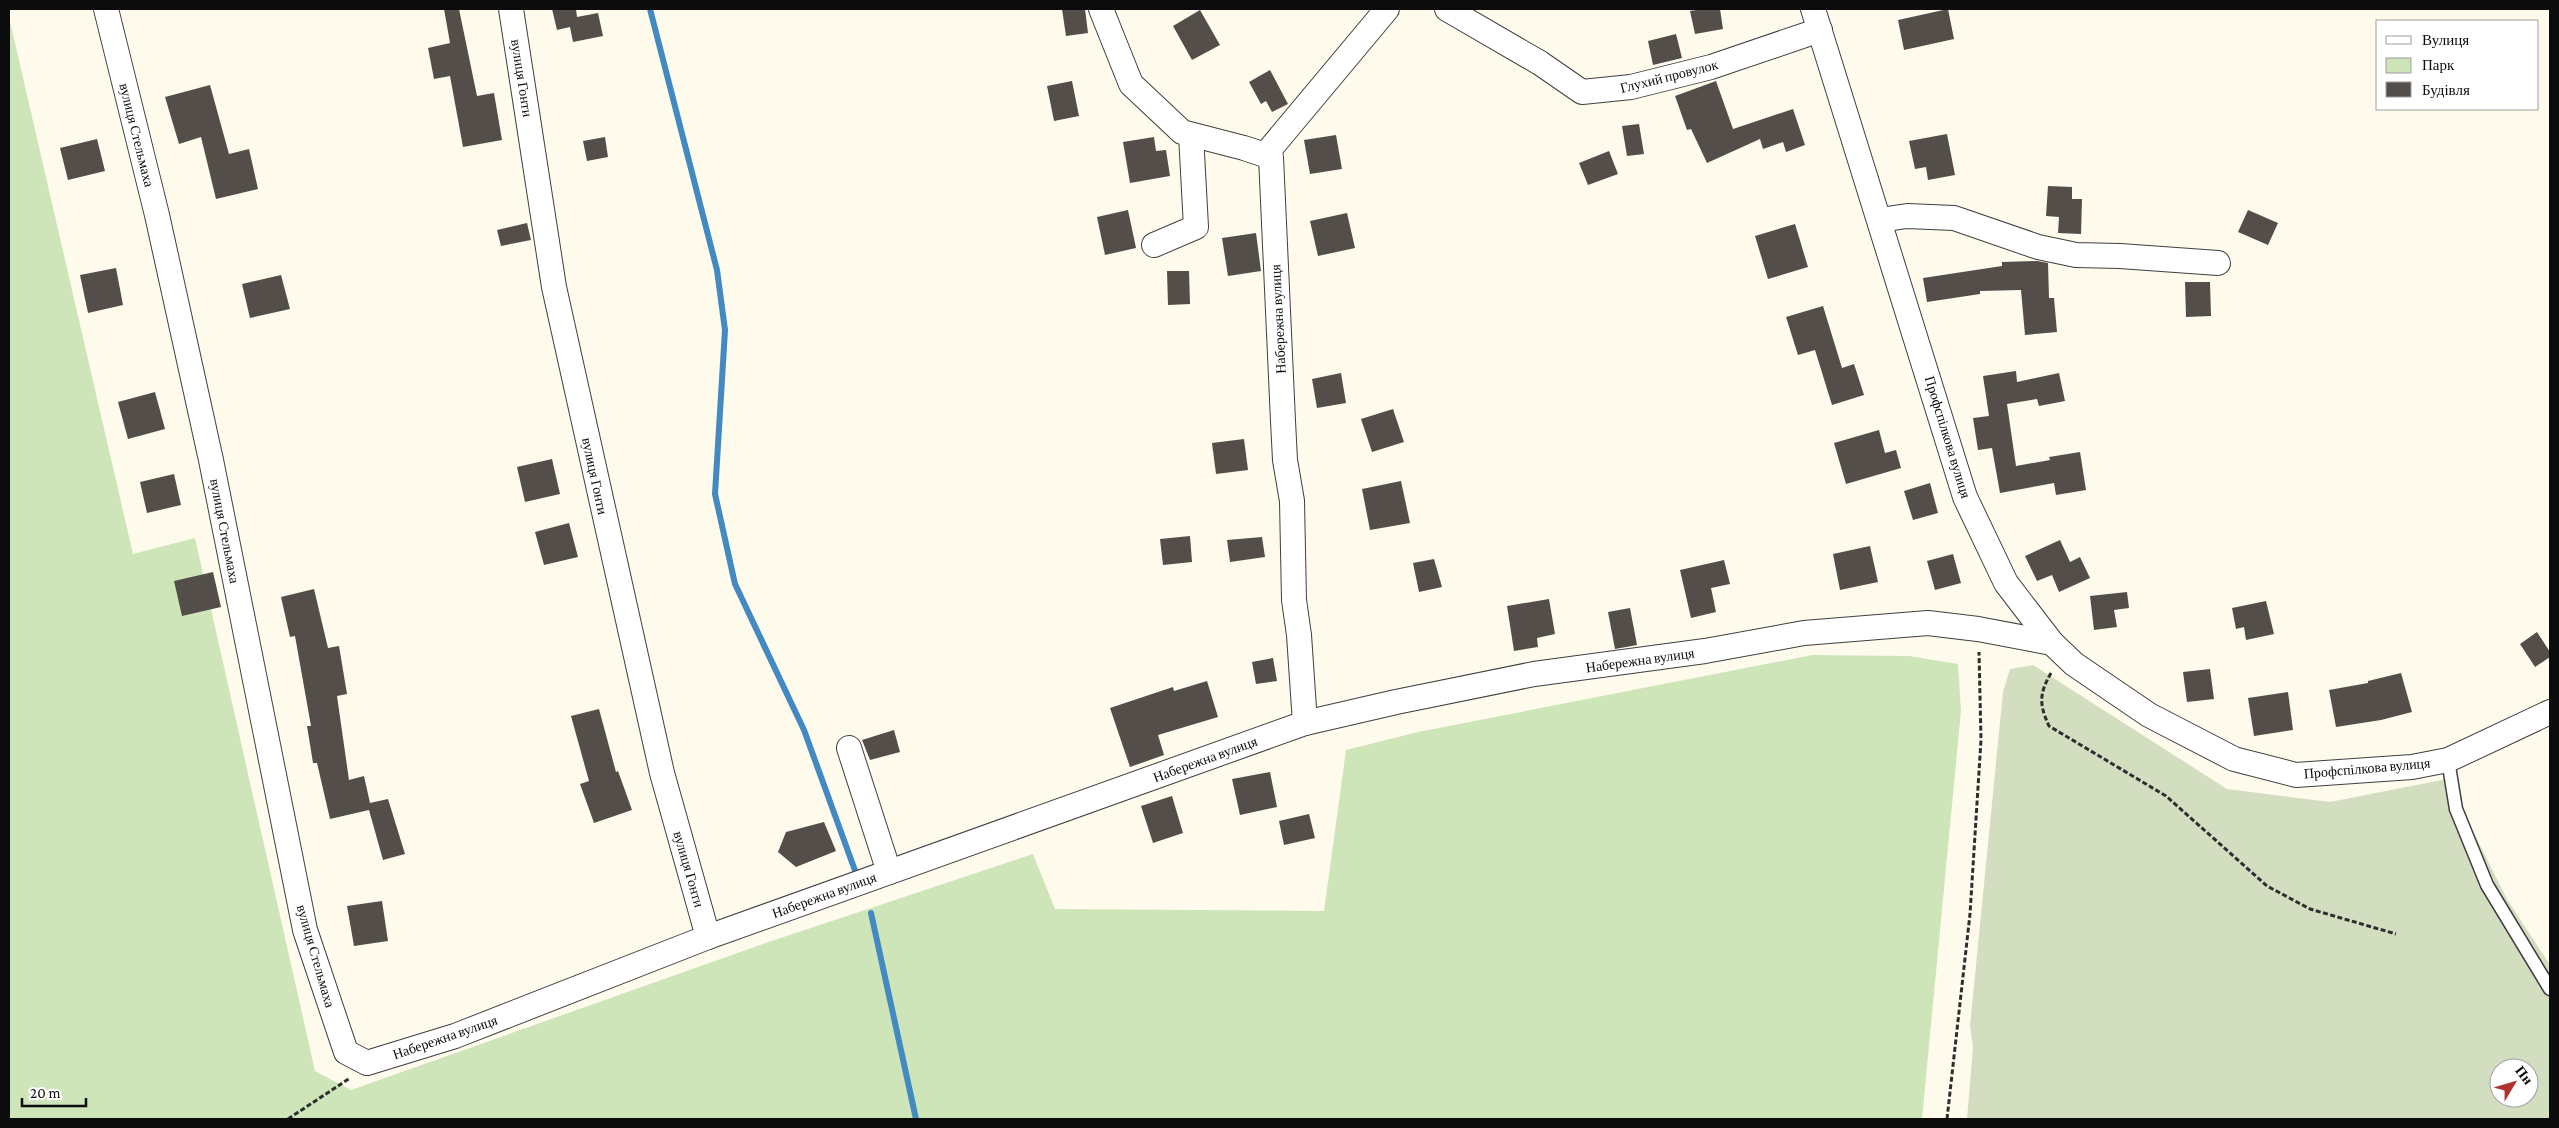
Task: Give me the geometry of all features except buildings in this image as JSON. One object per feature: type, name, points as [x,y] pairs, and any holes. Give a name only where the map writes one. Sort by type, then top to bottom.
[{"type":"street","name":"вулиця Стельмаха","points":[[106,9],[157,215],[211,460],[305,930],[346,1052],[367,1063]]},
{"type":"street","name":"вулиця Гонти","points":[[511,9],[554,286],[662,773],[708,937]]},
{"type":"street","points":[[1101,9],[1131,84],[1182,132],[1265,155],[1387,9]]},
{"type":"street","name":"Глухий провулок","points":[[1447,9],[1540,63],[1582,92],[1631,88],[1711,67],[1816,19]]},
{"type":"street","name":"Профспілкова вулиця","points":[[1816,19],[1965,497],[2006,583],[2057,648],[2074,664],[2149,715],[2234,758],[2296,775],[2412,767],[2448,760],[2550,712]]},
{"type":"street","points":[[1154,245],[1196,228],[1191,135]]},
{"type":"street","name":"Набережна вулиця","points":[[1265,155],[1271,157],[1285,460],[1292,501],[1294,600],[1299,635],[1305,723]]},
{"type":"street","points":[[1880,220],[1908,216],[1954,218],[2038,247],[2076,255],[2218,263]]},
{"type":"street","name":"Набережна вулиця","points":[[367,1063],[456,1036],[708,937],[1305,723],[1534,674],[1705,652],[1804,633],[1928,623],[1978,628],[2057,648]]},
{"type":"street","points":[[849,748],[889,872]]},
{"type":"lane","points":[[2448,760],[2456,809],[2486,885],[2550,989]]},
{"type":"path","points":[[1947,1119],[1972,885],[1980,740],[1978,628]]},
{"type":"path","points":[[2057,648],[2042,688],[2041,708],[2049,726],[2166,796],[2267,886],[2310,909],[2396,934]]},
{"type":"path","points":[[288,1119],[341,1085],[367,1063]]},
{"type":"green space","points":[[9,17],[133,554],[195,538],[315,1071],[351,1090],[760,945],[1033,854],[1055,909],[1324,911],[1346,750],[1418,732],[1812,655],[1909,656],[1958,664],[1961,711],[1922,1119],[9,1119]]},
{"type":"green space","points":[[2033,665],[2227,789],[2330,802],[2457,777],[2458,802],[2507,899],[2550,965],[2550,1119],[1967,1119],[1973,1047],[1970,1026],[2003,692],[2010,669]]},
{"type":"waterway","points":[[650,9],[717,270],[725,330],[715,494],[735,584],[804,730],[857,876]]},
{"type":"waterway","points":[[871,913],[916,1119]]}]
